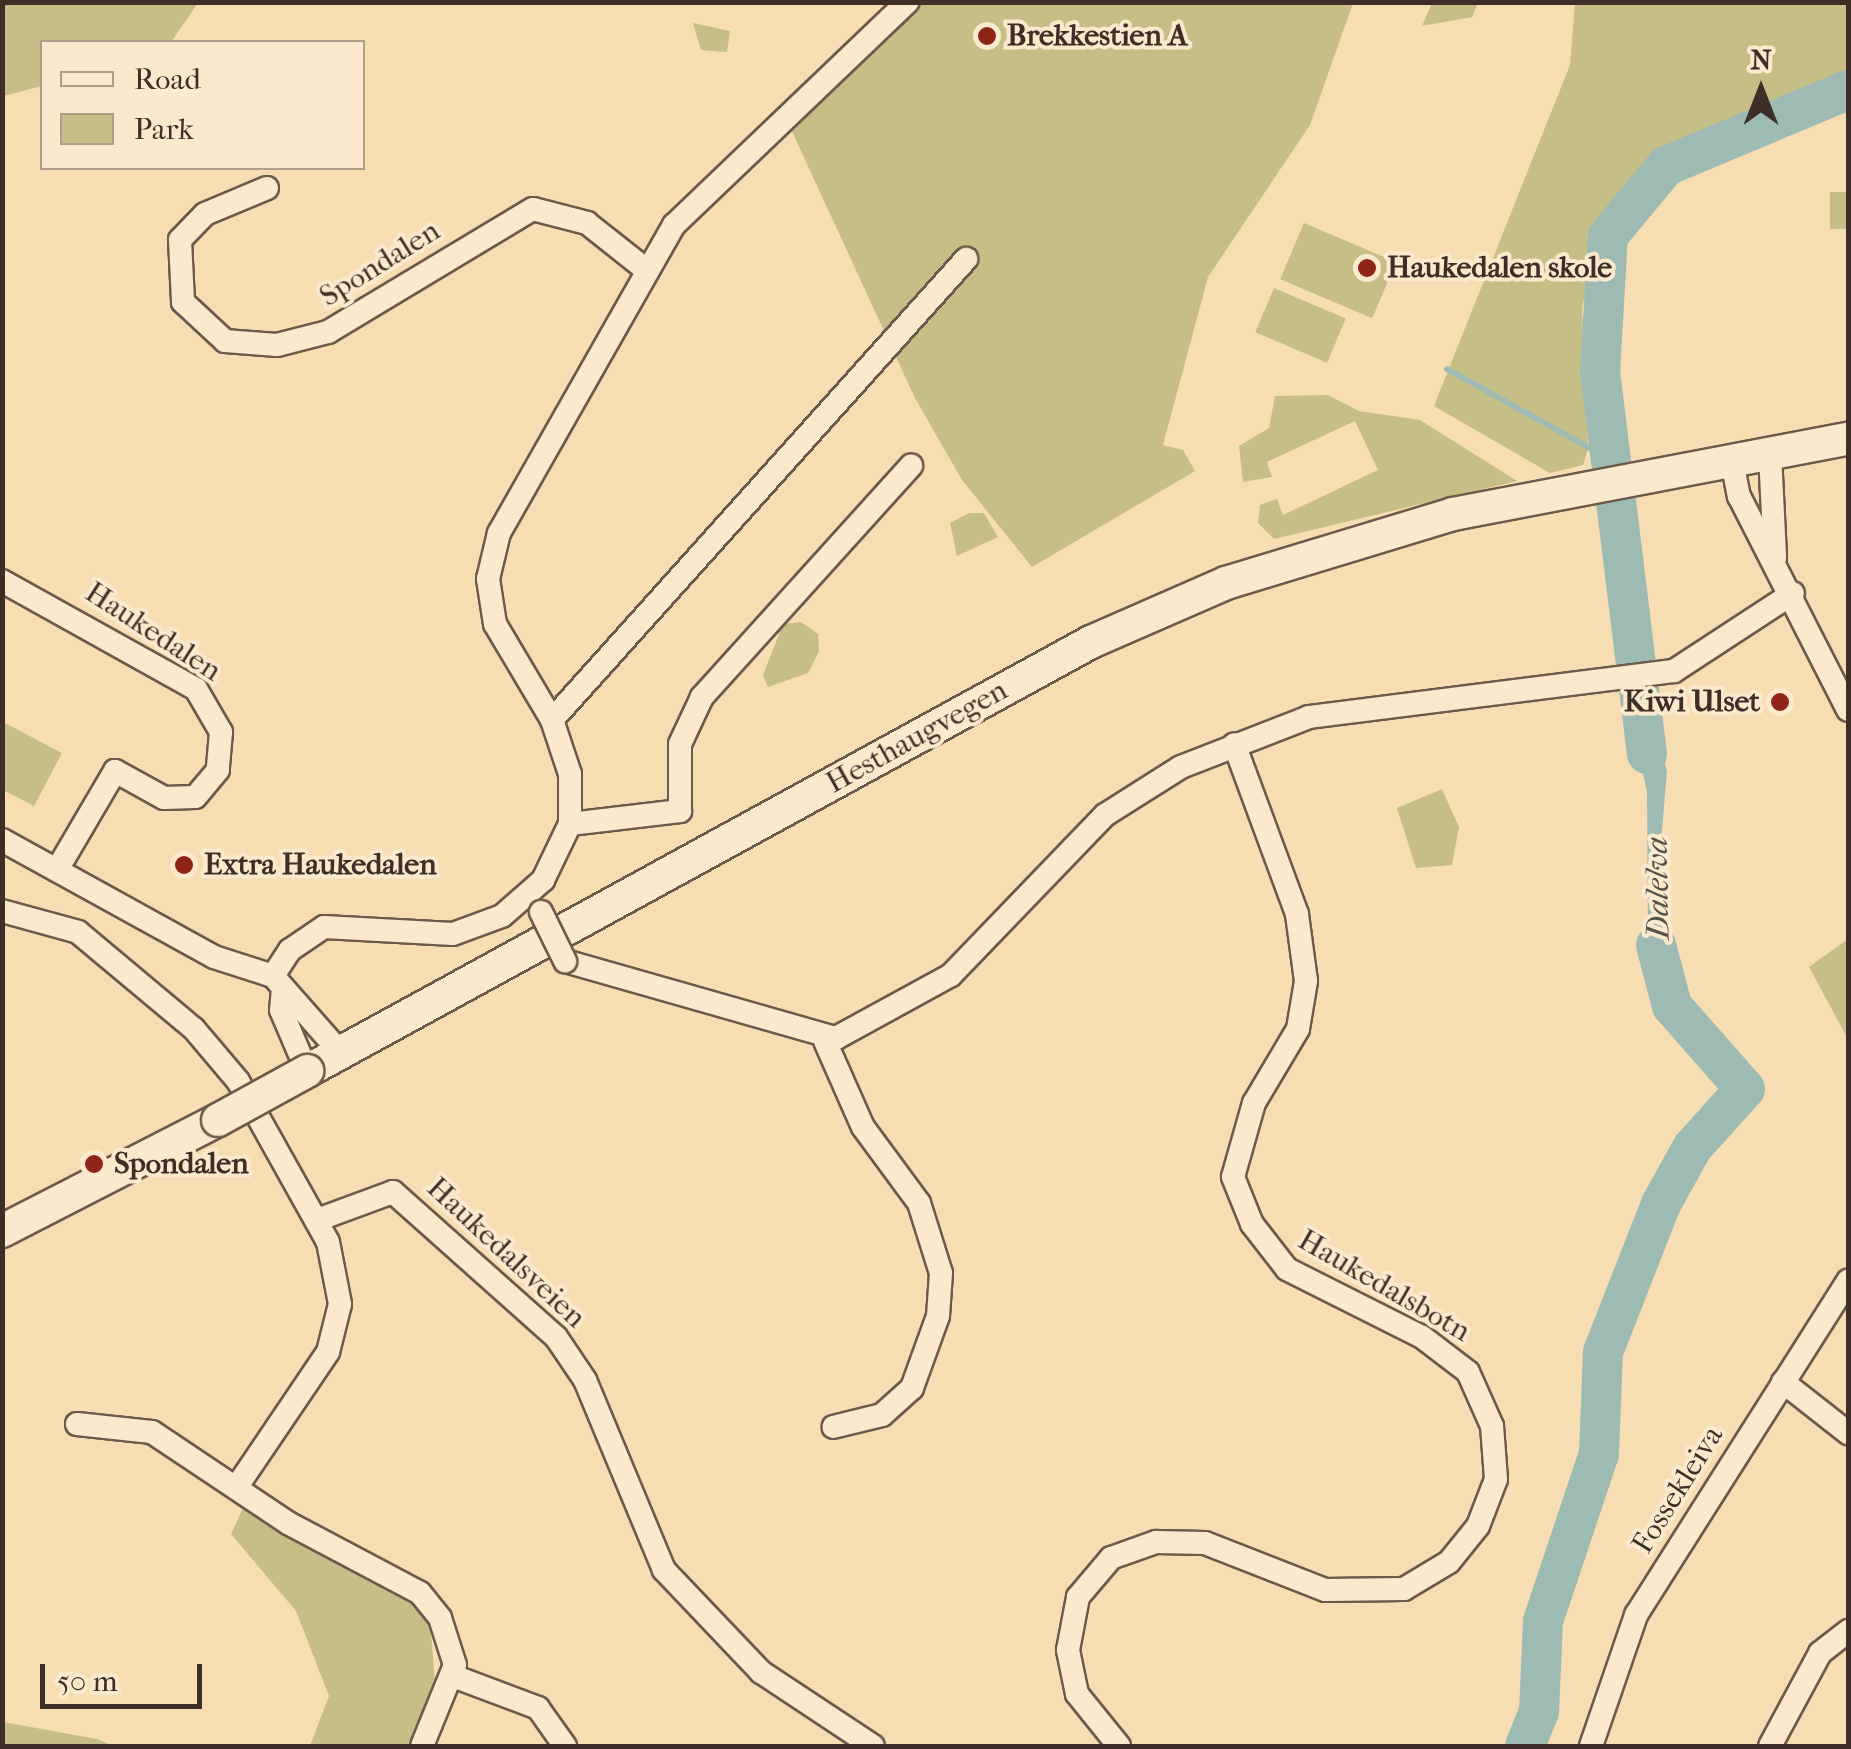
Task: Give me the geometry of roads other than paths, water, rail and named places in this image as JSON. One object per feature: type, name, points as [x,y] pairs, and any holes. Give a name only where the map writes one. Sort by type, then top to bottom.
[{"type":"main road","points":[[1732,462],[1848,439]]},
{"type":"main road","name":"Hesthaugvegen","points":[[2,1231],[218,1120],[1124,627],[1320,550],[1564,492],[1732,462]]},
{"type":"street","points":[[307,1072],[281,1010],[278,982],[290,950],[324,927],[453,934],[536,903],[570,824],[570,774],[552,720],[494,624],[492,556],[644,268],[703,193],[907,2]]},
{"type":"street","name":"Spondalen","points":[[266,188],[216,208],[180,240],[183,302],[225,341],[276,345],[328,332],[533,209],[587,223],[644,268]]},
{"type":"street","points":[[552,720],[966,260]]},
{"type":"street","points":[[1770,454],[1775,558]]},
{"type":"street","points":[[1732,462],[1739,496],[1793,593],[1848,710]]},
{"type":"street","points":[[570,824],[680,812],[680,744],[702,697],[912,466]]},
{"type":"street","name":"Haukedalen","points":[[2,581],[196,689],[221,732],[218,770],[196,796],[164,798],[115,771],[56,870]]},
{"type":"street","points":[[536,903],[564,961],[825,1041],[951,975],[1105,815],[1234,744],[1346,710],[1657,675],[1696,661],[1793,593]]},
{"type":"street","name":"Haukedalsbotn","points":[[1119,1746],[1077,1694],[1068,1650],[1078,1596],[1111,1558],[1156,1542],[1205,1543],[1326,1590],[1404,1589],[1449,1562],[1478,1526],[1496,1480],[1492,1426],[1468,1372],[1422,1337],[1286,1270],[1259,1236],[1233,1177],[1254,1103],[1298,1029],[1306,981],[1298,914],[1234,744]]},
{"type":"street","points":[[2,840],[214,957],[278,982],[341,1053]]},
{"type":"street","points":[[2,911],[78,932],[194,1029],[238,1081],[317,1220],[340,1283],[336,1326],[315,1379],[236,1488]]},
{"type":"street","points":[[825,1041],[864,1127],[920,1203],[941,1274],[938,1316],[912,1388],[882,1414],[833,1427]]},
{"type":"street","name":"Haukedalsveien","points":[[317,1220],[393,1192],[556,1337],[585,1380],[664,1570],[761,1672],[859,1743]]},
{"type":"street","name":"Fossekleiva","points":[[1592,1746],[1636,1616],[1848,1281]]},
{"type":"street","points":[[1783,1382],[1848,1433]]},
{"type":"street","points":[[76,1424],[152,1432],[236,1488],[420,1593],[452,1643],[453,1676],[422,1746]]},
{"type":"street","points":[[1770,1746],[1820,1654],[1848,1632]]},
{"type":"street","points":[[453,1676],[538,1708],[565,1746]]},
{"type":"water","points":[[1646,701],[1667,771],[1655,913],[1672,999],[1659,991],[1648,942],[1647,791],[1626,703]]},
{"type":"waterway","name":"Dalelva","points":[[1647,754],[1600,373],[1608,236],[1666,166],[1848,90]]},
{"type":"waterway","points":[[1447,369],[1611,460]]},
{"type":"waterway","name":"Dalelva","points":[[1525,1746],[1539,1712],[1543,1621],[1599,1454],[1603,1352],[1661,1204],[1692,1148],[1745,1089],[1672,1006],[1656,945]]},
{"type":"place","name":"Brekkestien A","points":[[987,36]]},
{"type":"place","name":"Haukedalen skole","points":[[1367,268]]},
{"type":"place","name":"Kiwi Ulset","points":[[1780,702]]},
{"type":"place","name":"Extra Haukedalen","points":[[184,865]]},
{"type":"place","name":"Spondalen","points":[[94,1164]]}]
